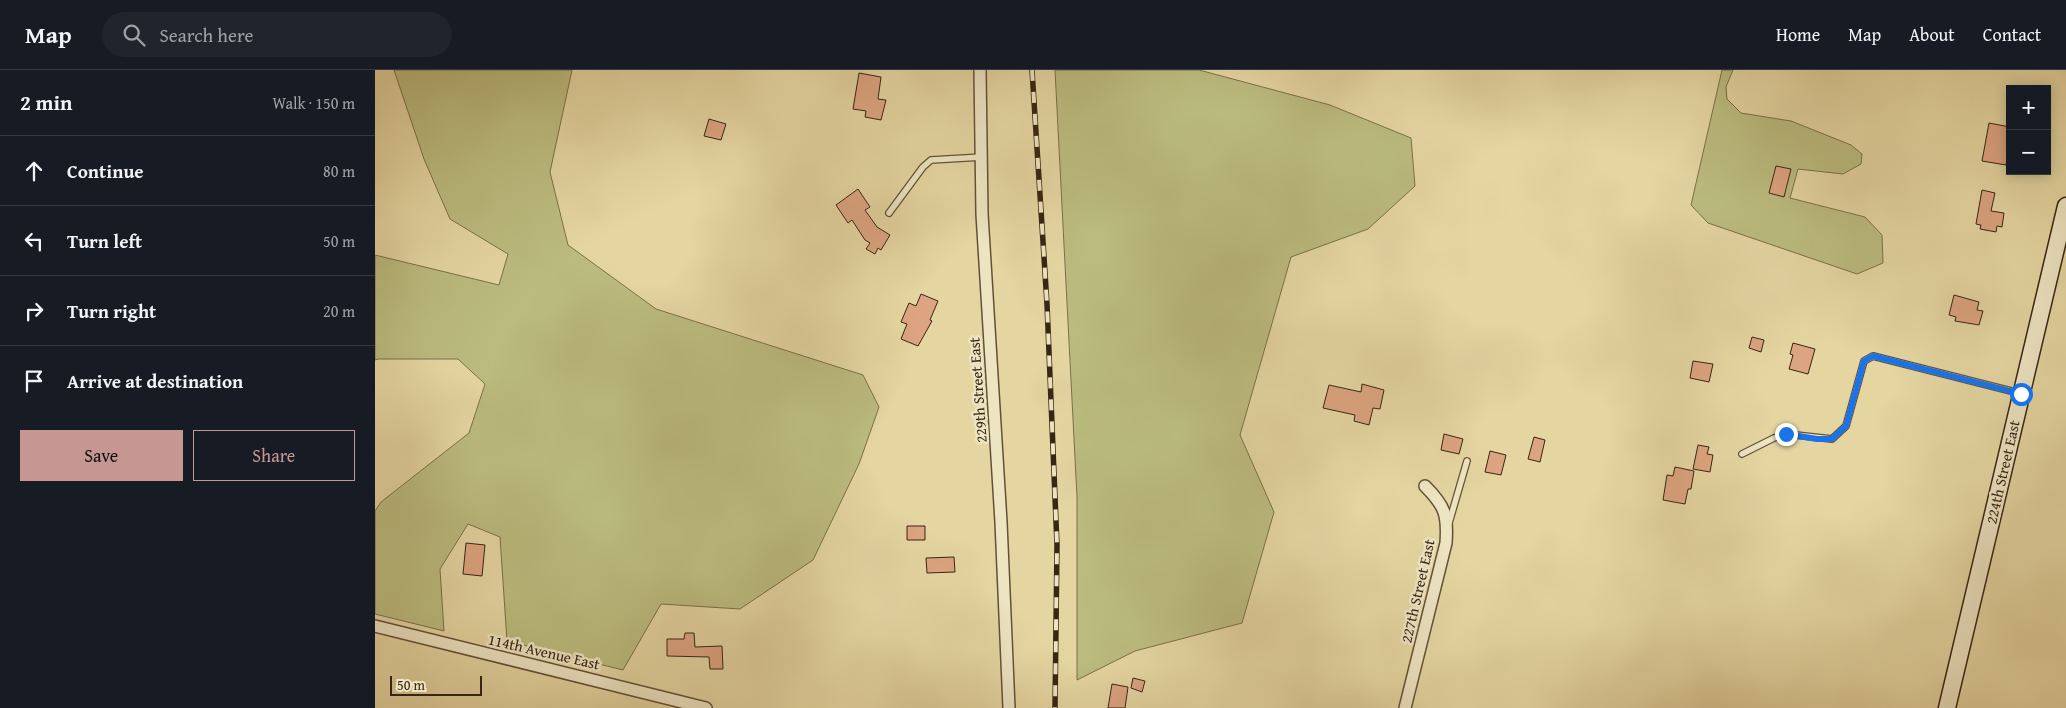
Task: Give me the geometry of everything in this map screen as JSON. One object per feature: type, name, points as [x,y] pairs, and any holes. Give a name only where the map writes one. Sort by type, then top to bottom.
[{"type":"main road","name":"224th Street East","points":[[1947,708],[2066,206]]},
{"type":"street","name":"229th Street East","points":[[980,70],[982,214],[1001,522],[1009,708]]},
{"type":"street","name":"227th Street East","points":[[1405,708],[1446,543],[1447,516],[1443,506],[1425,486]]},
{"type":"street","name":"114th Avenue East","points":[[375,626],[706,708]]},
{"type":"lane","points":[[889,213],[923,167],[931,160],[982,156]]},
{"type":"lane","points":[[1742,454],[1786,434],[1817,439],[1832,439],[1846,426],[1864,361],[1873,356],[2021,394]]},
{"type":"lane","points":[[1447,530],[1467,461]]},
{"type":"green space","points":[[394,70],[572,70],[550,172],[568,245],[656,309],[863,375],[879,407],[859,464],[813,560],[740,609],[661,604],[623,670],[507,641],[500,537],[468,524],[440,569],[444,631],[375,614],[375,511],[381,502],[469,433],[485,384],[458,359],[375,360],[375,255],[499,285],[508,254],[450,219],[424,159]]},
{"type":"green space","points":[[1055,70],[1199,70],[1330,105],[1411,138],[1415,186],[1368,229],[1291,257],[1240,435],[1274,512],[1242,623],[1135,651],[1077,680],[1077,497]]},
{"type":"green space","points":[[1722,70],[1733,70],[1726,87],[1727,99],[1741,113],[1791,121],[1851,145],[1862,154],[1861,164],[1843,174],[1798,169],[1790,198],[1865,217],[1882,235],[1883,263],[1857,274],[1708,223],[1691,205]]},
{"type":"building","points":[[859,73],[881,77],[878,99],[886,100],[881,120],[865,117],[866,111],[853,109]]},
{"type":"building","points":[[709,119],[726,124],[721,140],[704,136]]},
{"type":"building","points":[[1989,123],[2006,126],[2006,165],[1982,161]]},
{"type":"building","points":[[1776,166],[1791,169],[1784,197],[1769,193]]},
{"type":"building","points":[[858,189],[870,207],[865,210],[877,227],[890,235],[881,250],[878,248],[875,254],[866,249],[870,243],[865,240],[852,220],[848,223],[836,205]]},
{"type":"building","points":[[1982,190],[1995,193],[1991,211],[2004,213],[2002,227],[1997,226],[1996,232],[1980,229],[1981,225],[1976,224]]},
{"type":"building","points":[[921,294],[938,301],[930,320],[932,321],[918,346],[901,339],[907,324],[901,322],[909,303],[916,306]]},
{"type":"building","points":[[1954,295],[1979,302],[1977,310],[1983,311],[1979,325],[1955,321],[1956,317],[1949,315]]},
{"type":"building","points":[[1752,337],[1764,340],[1761,352],[1749,348]]},
{"type":"building","points":[[1793,343],[1815,349],[1808,374],[1789,369],[1793,355],[1790,354]]},
{"type":"building","points":[[1693,361],[1713,364],[1709,382],[1690,378]]},
{"type":"building","points":[[1362,384],[1384,390],[1380,409],[1373,408],[1369,425],[1354,421],[1355,415],[1323,408],[1329,385],[1361,392]]},
{"type":"building","points":[[1444,434],[1463,439],[1459,454],[1441,450]]},
{"type":"building","points":[[1534,437],[1545,440],[1540,462],[1528,459]]},
{"type":"building","points":[[1698,445],[1709,447],[1707,454],[1713,455],[1710,472],[1693,469]]},
{"type":"building","points":[[1490,451],[1506,455],[1501,475],[1485,472]]},
{"type":"building","points":[[1675,467],[1694,471],[1691,489],[1688,489],[1685,504],[1663,500],[1667,475],[1673,476]]},
{"type":"building","points":[[907,526],[925,526],[925,540],[907,540]]},
{"type":"building","points":[[466,543],[485,545],[482,576],[463,574]]},
{"type":"building","points":[[954,557],[955,572],[927,573],[926,558]]},
{"type":"building","points":[[685,633],[694,633],[695,647],[722,646],[723,669],[710,669],[709,657],[667,656],[667,639],[684,639]]},
{"type":"building","points":[[1133,678],[1145,681],[1142,692],[1131,688]]},
{"type":"building","points":[[1112,684],[1128,687],[1125,708],[1108,708]]},
{"type":"railway","points":[[1032,70],[1047,304],[1057,545],[1055,708]]},
{"type":"route","points":[[1786,434],[1817,439],[1832,439],[1846,426],[1864,361],[1873,356],[2021,394]]}]
